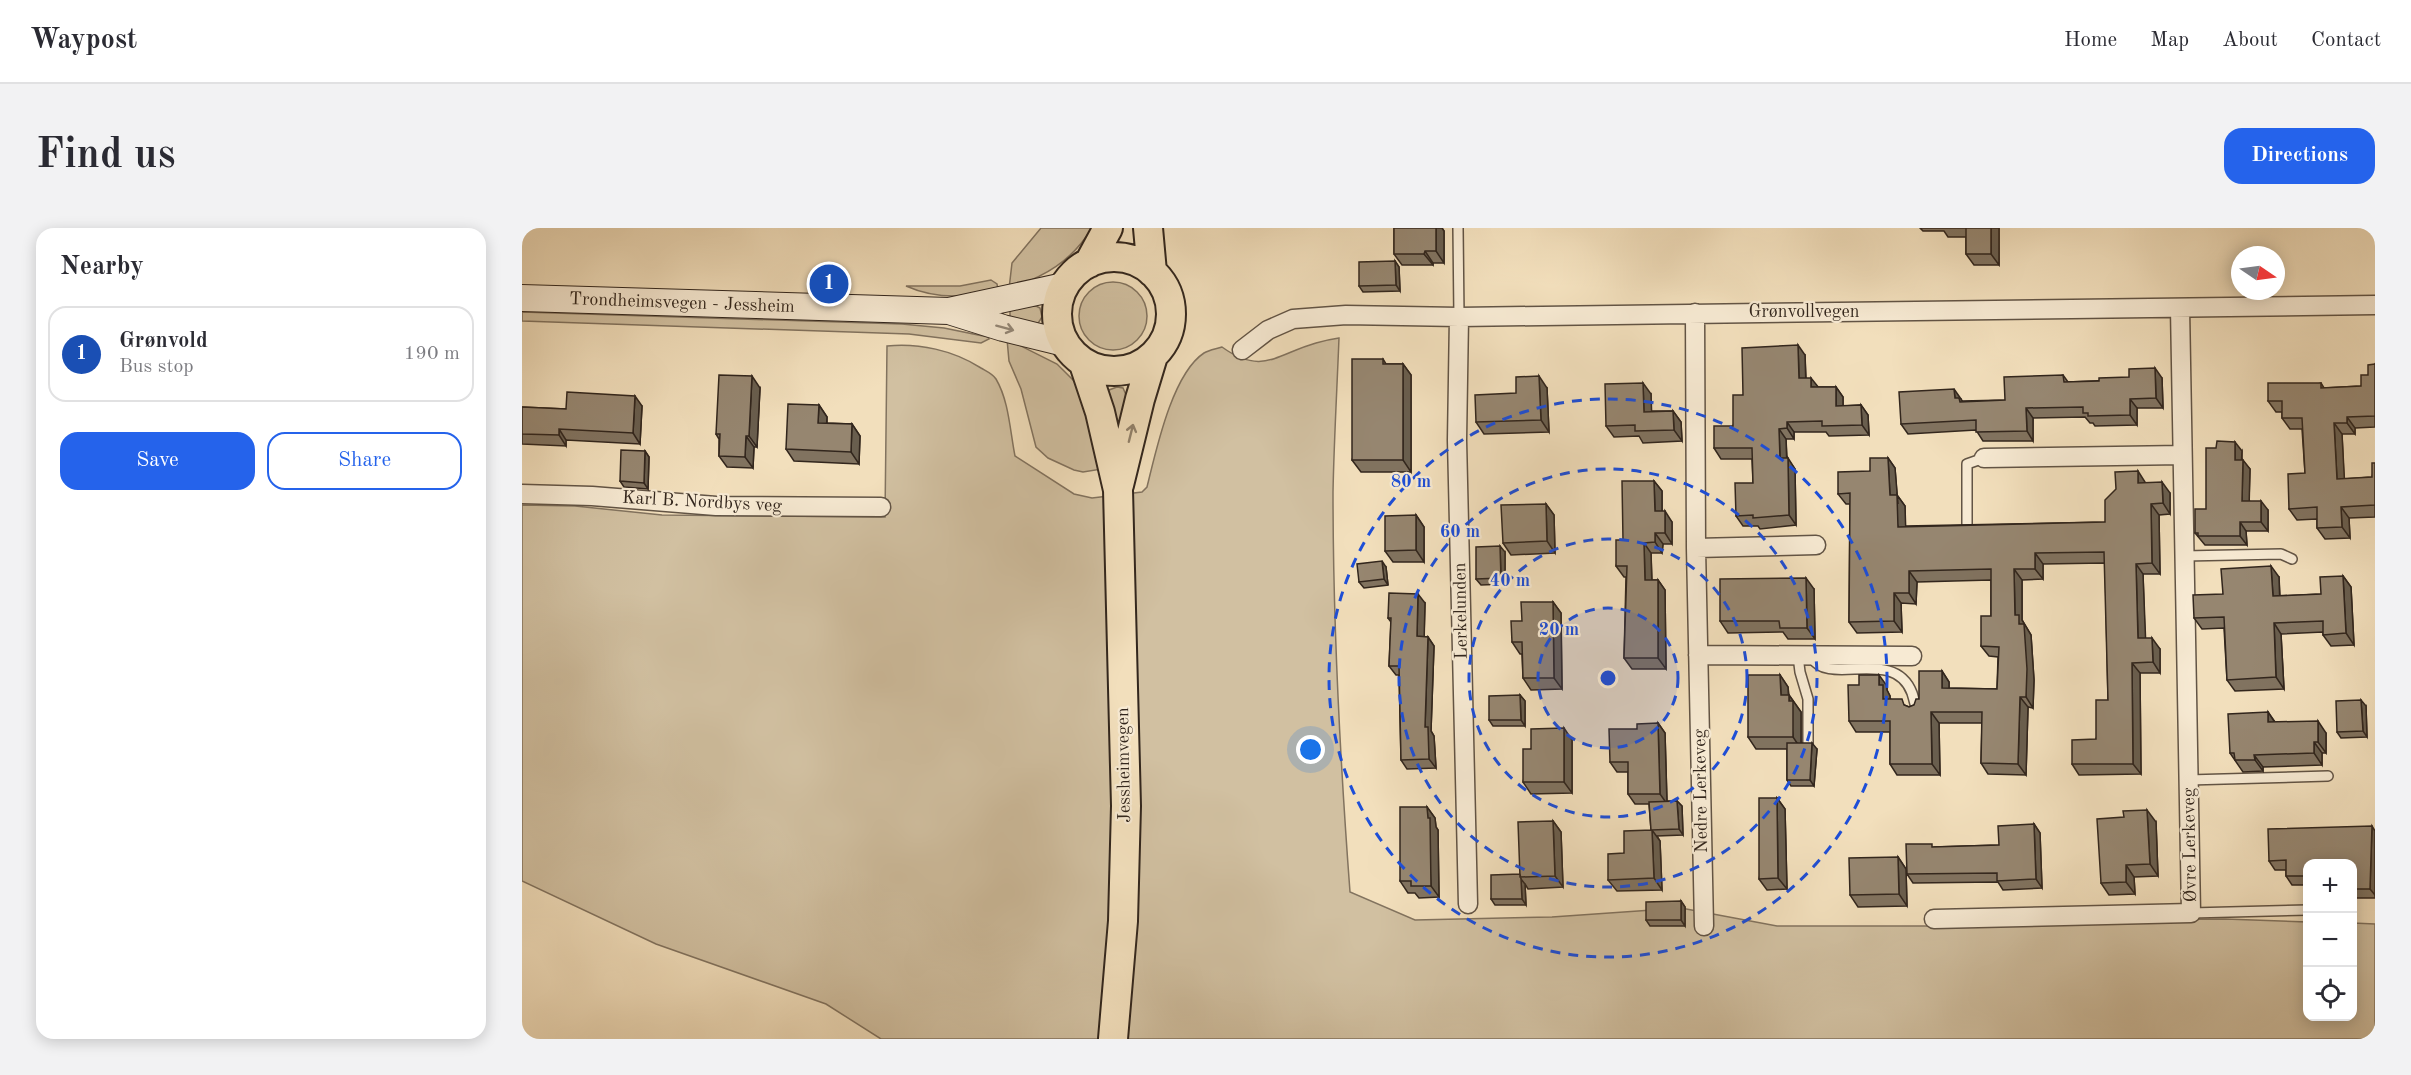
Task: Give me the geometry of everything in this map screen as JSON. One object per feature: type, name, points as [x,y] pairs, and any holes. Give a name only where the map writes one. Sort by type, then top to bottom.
[{"type":"main road","points":[[1089,262],[1108,228]]},
{"type":"main road","points":[[1148,228],[1152,272]]},
{"type":"main road","points":[[1122,257],[1138,262],[1152,272],[1162,284],[1169,298],[1171,314],[1169,329],[1163,344],[1153,356],[1138,367],[1120,372],[1101,371],[1084,364],[1064,343],[1058,329],[1056,314],[1058,300],[1064,286],[1075,272],[1089,262],[1105,258],[1122,257]]},
{"type":"main road","name":"Trondheimsvegen - Jessheim","points":[[522,298],[949,311],[1064,286]]},
{"type":"main road","name":"Trondheimsvegen - Jessheim","points":[[949,311],[1003,328],[1064,343]]},
{"type":"main road","name":"Jessheimvegen","points":[[1118,490],[1153,356]]},
{"type":"main road","name":"Jessheimvegen","points":[[1084,364],[1100,412],[1118,490],[1126,806],[1123,921],[1113,1039]]},
{"type":"street","name":"Grønvollvegen","points":[[1242,350],[1268,330],[1293,320],[1337,316],[1459,317],[2375,305]]},
{"type":"street","name":"Øvre Lerkeveg","points":[[1934,919],[2191,913],[2180,308]]},
{"type":"street","name":"Nedre Lerkeveg","points":[[1695,313],[1696,548],[1704,926]]},
{"type":"street","name":"Lerkelunden","points":[[1459,317],[1457,440],[1468,904]]},
{"type":"street","points":[[1984,458],[2182,455]]},
{"type":"street","name":"Karl B. Nordbys veg","points":[[522,494],[592,496],[716,506],[881,507]]},
{"type":"street","points":[[1696,548],[1816,545]]},
{"type":"street","points":[[1698,655],[1912,656]]},
{"type":"lane","points":[[1458,228],[1459,317]]},
{"type":"lane","points":[[1967,525],[1967,464],[1984,458]]},
{"type":"lane","points":[[2184,556],[2281,554],[2292,560]]},
{"type":"lane","points":[[1808,744],[1808,699],[1800,672],[1805,656],[1824,668],[1878,668],[1894,672],[1906,682],[1912,692],[1917,711]]},
{"type":"lane","points":[[2188,780],[2328,776]]},
{"type":"lane","points":[[2191,913],[2303,910]]},
{"type":"shaded area","points":[[1041,228],[1092,228],[1066,259],[1046,273],[1009,289],[1012,263]]},
{"type":"shaded area","points":[[991,280],[997,284],[998,290],[963,296],[928,293],[906,286],[960,286]]},
{"type":"shaded area","points":[[1120,282],[1132,288],[1141,297],[1147,309],[1145,329],[1137,340],[1120,350],[1106,350],[1089,340],[1081,329],[1079,309],[1089,292],[1100,284]]},
{"type":"shaded area","points":[[1036,306],[1040,308],[1042,317],[1037,325],[1010,319],[1010,308]]},
{"type":"shaded area","points":[[522,312],[902,324],[944,328],[989,339],[981,343],[909,334],[522,321]]},
{"type":"shaded area","points":[[1339,338],[1333,492],[1334,592],[1340,742],[1350,892],[1415,920],[1552,917],[1681,908],[1777,926],[1953,926],[2092,920],[2225,919],[2303,922],[2303,1021],[2357,1021],[2357,923],[2375,924],[2375,1039],[881,1039],[826,1004],[656,944],[522,881],[522,505],[575,506],[662,515],[885,517],[887,346],[899,345],[947,352],[993,376],[1006,406],[1015,456],[1074,494],[1092,498],[1142,492],[1147,487],[1174,395],[1193,363],[1204,353],[1222,347],[1236,356],[1259,361],[1280,357],[1316,343]]},
{"type":"shaded area","points":[[1007,339],[1057,364],[1077,384],[1102,469],[1083,472],[1074,470],[1048,458],[1036,447],[1021,389],[1009,361]]},
{"type":"shaded area","points":[[1117,387],[1123,388],[1127,397],[1118,444],[1106,394]]},
{"type":"building","points":[[1394,228],[1436,228],[1436,251],[1425,251],[1424,254],[1394,254]]},
{"type":"building","points":[[1966,228],[1991,228],[1991,254],[1966,254]]},
{"type":"building","points":[[1395,261],[1396,285],[1359,286],[1359,262]]},
{"type":"building","points":[[1798,345],[1799,378],[1811,378],[1811,387],[1836,387],[1836,406],[1861,405],[1862,425],[1822,426],[1822,421],[1787,422],[1787,428],[1779,429],[1780,458],[1788,458],[1789,515],[1753,518],[1753,515],[1736,516],[1735,483],[1753,483],[1752,448],[1714,448],[1714,426],[1733,426],[1733,395],[1743,395],[1742,348]]},
{"type":"building","points":[[1352,359],[1383,359],[1383,364],[1403,364],[1403,460],[1352,460]]},
{"type":"building","points":[[2375,364],[2375,416],[2347,417],[2347,423],[2334,423],[2337,479],[2372,477],[2372,463],[2375,463],[2375,505],[2341,507],[2342,527],[2317,528],[2317,507],[2289,509],[2288,474],[2305,473],[2302,418],[2282,418],[2282,401],[2268,401],[2268,383],[2321,383],[2321,388],[2361,386],[2361,375],[2368,375],[2368,365]]},
{"type":"building","points":[[2155,368],[2156,398],[2130,399],[2130,415],[2088,416],[2088,413],[2083,413],[2083,407],[2026,408],[2027,431],[1976,432],[1976,420],[1901,424],[1899,392],[1954,389],[1955,398],[1959,398],[1960,402],[2005,400],[2004,377],[2063,375],[2064,382],[2099,381],[2099,378],[2129,377],[2129,369]]},
{"type":"building","points":[[719,375],[752,376],[749,436],[746,436],[745,457],[719,456],[720,434],[716,434]]},
{"type":"building","points":[[1539,376],[1541,420],[1476,422],[1475,395],[1516,393],[1516,377]]},
{"type":"building","points":[[1643,383],[1644,412],[1673,411],[1674,430],[1635,431],[1635,425],[1606,426],[1605,384]]},
{"type":"building","points":[[567,392],[635,396],[633,433],[559,429],[559,435],[522,434],[522,407],[566,409]]},
{"type":"building","points":[[788,404],[819,405],[818,423],[852,424],[851,452],[786,449]]},
{"type":"building","points":[[2217,441],[2235,442],[2235,460],[2243,460],[2242,501],[2261,501],[2261,522],[2240,522],[2240,536],[2198,536],[2198,533],[2195,533],[2195,509],[2206,509],[2206,448],[2216,448]]},
{"type":"building","points":[[621,450],[645,451],[644,483],[620,481]]},
{"type":"building","points":[[1870,458],[1888,458],[1890,495],[1897,495],[1898,527],[2105,522],[2105,500],[2116,489],[2115,472],[2138,471],[2138,483],[2162,482],[2163,503],[2151,504],[2152,563],[2136,564],[2138,638],[2152,638],[2153,662],[2132,663],[2133,764],[2072,764],[2072,740],[2096,739],[2096,700],[2108,700],[2104,552],[2035,553],[2035,569],[2014,569],[2015,615],[2019,615],[2019,624],[2024,624],[2027,669],[2026,697],[2020,697],[2018,764],[1981,763],[1982,712],[1931,712],[1932,764],[1890,764],[1890,721],[1849,721],[1848,685],[1859,685],[1859,675],[1879,675],[1879,685],[1883,685],[1883,699],[1902,699],[1904,705],[1909,707],[1914,705],[1916,699],[1919,699],[1919,671],[1942,671],[1942,688],[1997,689],[1999,647],[1981,646],[1981,616],[1991,616],[1991,569],[1909,571],[1909,593],[1894,593],[1894,621],[1849,622],[1850,493],[1838,494],[1838,472],[1870,471]]},
{"type":"building","points":[[1622,481],[1654,481],[1655,511],[1665,511],[1665,533],[1655,533],[1655,542],[1644,543],[1645,580],[1658,580],[1658,658],[1624,658],[1627,566],[1616,566],[1616,540],[1623,540]]},
{"type":"building","points":[[1546,504],[1547,541],[1503,543],[1501,505]]},
{"type":"building","points":[[1416,515],[1416,550],[1385,551],[1385,516]]},
{"type":"building","points":[[1500,546],[1501,578],[1476,579],[1476,547]]},
{"type":"building","points":[[1382,561],[1384,579],[1359,582],[1357,564]]},
{"type":"building","points":[[2271,566],[2273,596],[2321,594],[2320,577],[2343,576],[2346,633],[2323,635],[2323,621],[2274,623],[2276,677],[2227,680],[2224,617],[2194,618],[2193,595],[2223,594],[2221,569]]},
{"type":"building","points":[[1806,578],[1807,628],[1780,628],[1779,621],[1720,621],[1720,579]]},
{"type":"building","points":[[1389,593],[1418,594],[1417,636],[1428,637],[1425,727],[1428,727],[1429,759],[1401,760],[1399,666],[1389,666],[1391,618],[1388,618]]},
{"type":"building","points":[[1521,602],[1553,602],[1554,678],[1523,678],[1522,642],[1512,642],[1511,621],[1522,621]]},
{"type":"building","points":[[1748,675],[1780,675],[1781,695],[1789,695],[1789,701],[1793,701],[1793,737],[1748,737]]},
{"type":"building","points":[[1520,695],[1521,720],[1489,720],[1489,696]]},
{"type":"building","points":[[2361,700],[2363,731],[2337,732],[2336,701]]},
{"type":"building","points":[[2268,712],[2268,722],[2318,721],[2318,742],[2314,742],[2314,753],[2254,755],[2255,760],[2235,760],[2234,753],[2230,753],[2228,714]]},
{"type":"building","points":[[1658,723],[1660,794],[1628,794],[1628,762],[1610,762],[1609,729],[1637,729],[1637,724]]},
{"type":"building","points":[[1564,728],[1564,782],[1523,782],[1523,749],[1531,749],[1531,729]]},
{"type":"building","points":[[1787,743],[1812,743],[1810,780],[1787,780]]},
{"type":"building","points":[[1759,798],[1777,798],[1778,878],[1759,879]]},
{"type":"building","points":[[1677,801],[1679,829],[1651,830],[1649,802]]},
{"type":"building","points":[[1400,807],[1427,807],[1428,818],[1430,818],[1431,886],[1411,886],[1411,881],[1400,881]]},
{"type":"building","points":[[2147,810],[2150,864],[2126,865],[2126,882],[2101,883],[2097,819],[2124,817],[2123,811]]},
{"type":"building","points":[[1553,821],[1555,876],[1520,877],[1518,822]]},
{"type":"building","points":[[2034,824],[2036,879],[1997,881],[1997,873],[1907,874],[1906,844],[1932,844],[1932,847],[1999,845],[1998,826]]},
{"type":"building","points":[[2372,826],[2370,889],[2357,889],[2357,859],[2303,859],[2303,876],[2286,876],[2286,860],[2269,861],[2268,829]]},
{"type":"building","points":[[1652,830],[1654,878],[1608,880],[1608,854],[1624,853],[1624,831]]},
{"type":"building","points":[[1898,857],[1899,894],[1850,895],[1849,858]]},
{"type":"building","points":[[1520,874],[1522,899],[1491,899],[1491,875]]},
{"type":"building","points":[[1681,901],[1681,920],[1646,920],[1646,902]]},
{"type":"place","name":"Grønvold","points":[[829,284]]}]
